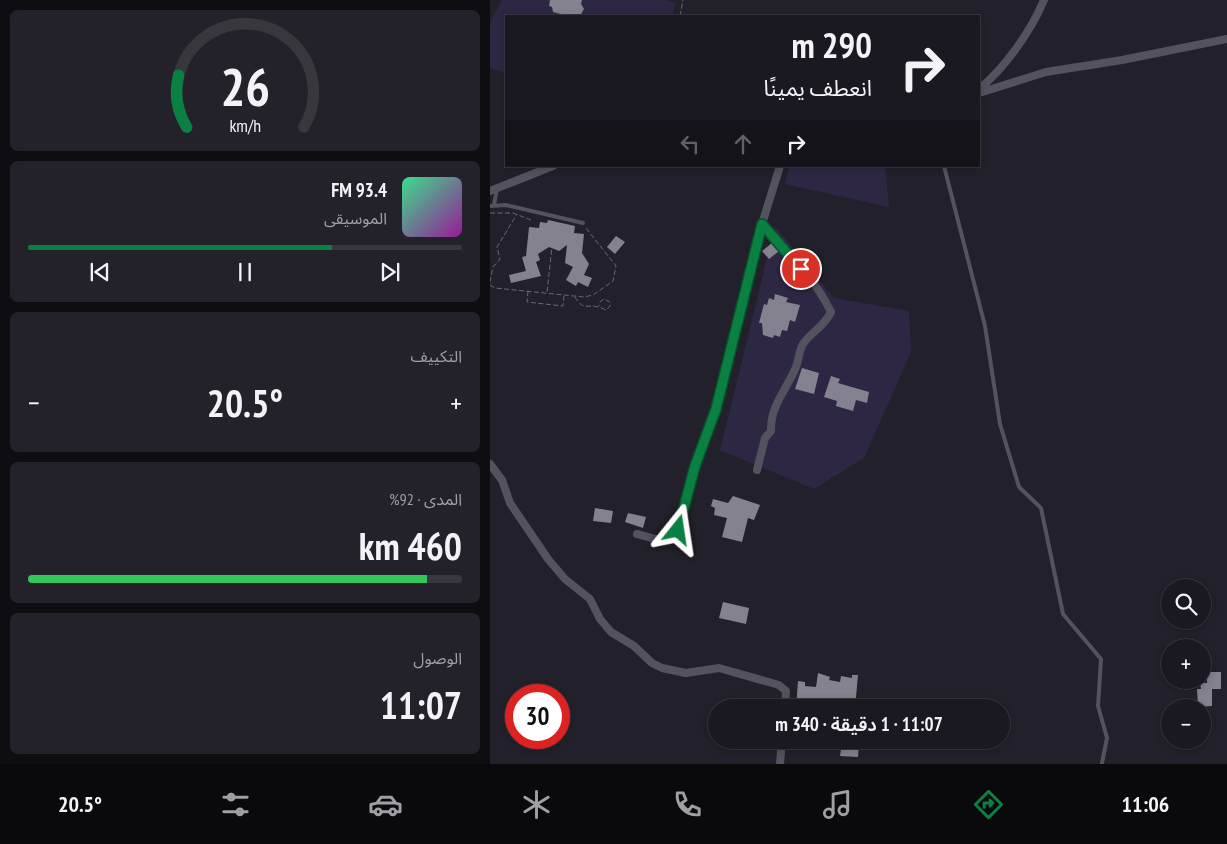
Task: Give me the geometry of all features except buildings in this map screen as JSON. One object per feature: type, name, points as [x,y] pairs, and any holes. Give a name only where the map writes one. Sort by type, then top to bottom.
[{"type":"street","points":[[980,90],[1030,29],[1044,0]]},
{"type":"street","points":[[980,91],[1046,72],[1122,60],[1227,39]]},
{"type":"street","points":[[494,190],[551,167]]},
{"type":"street","points":[[637,534],[662,541],[674,537],[678,530],[695,466],[716,409],[762,224],[780,167]]},
{"type":"street","points":[[757,470],[765,438],[771,431],[771,421],[777,402],[787,388],[797,365],[802,345],[826,322],[831,312],[789,253],[762,224]]},
{"type":"street","points":[[490,464],[502,480],[510,503],[537,544],[566,579],[590,599],[600,619],[611,632],[634,646],[652,663],[662,668],[686,673],[719,668],[780,685],[786,691],[786,699]]},
{"type":"street","points":[[780,764],[781,749]]},
{"type":"lane","points":[[944,167],[984,326],[1000,424],[1019,487],[1041,508],[1063,614],[1101,660],[1098,706],[1107,738],[1102,763]]},
{"type":"lane","points":[[494,190],[492,205],[506,205],[583,223]]},
{"type":"path","points":[[680,15],[683,0]]},
{"type":"path","points":[[490,213],[517,214],[530,220]]},
{"type":"path","points":[[490,282],[493,267],[500,259],[497,248],[517,214]]},
{"type":"path","points":[[490,285],[495,288],[590,296],[611,283],[616,267],[583,223]]},
{"type":"path","points":[[547,293],[552,247]]},
{"type":"path","points":[[528,291],[527,302],[563,306],[564,295]]},
{"type":"path","points":[[575,296],[584,306],[599,306],[606,310],[610,306],[610,302],[604,299],[600,302],[599,306]]},
{"type":"shaded area","points":[[502,0],[667,0],[676,3],[672,15],[505,15],[505,73],[490,68],[490,22]]},
{"type":"shaded area","points":[[789,167],[885,167],[889,207],[785,184]]},
{"type":"shaded area","points":[[775,226],[834,298],[909,311],[911,352],[864,458],[814,489],[720,450]]},
{"type":"route","points":[[678,530],[695,466],[716,409],[762,224],[801,269]]}]
